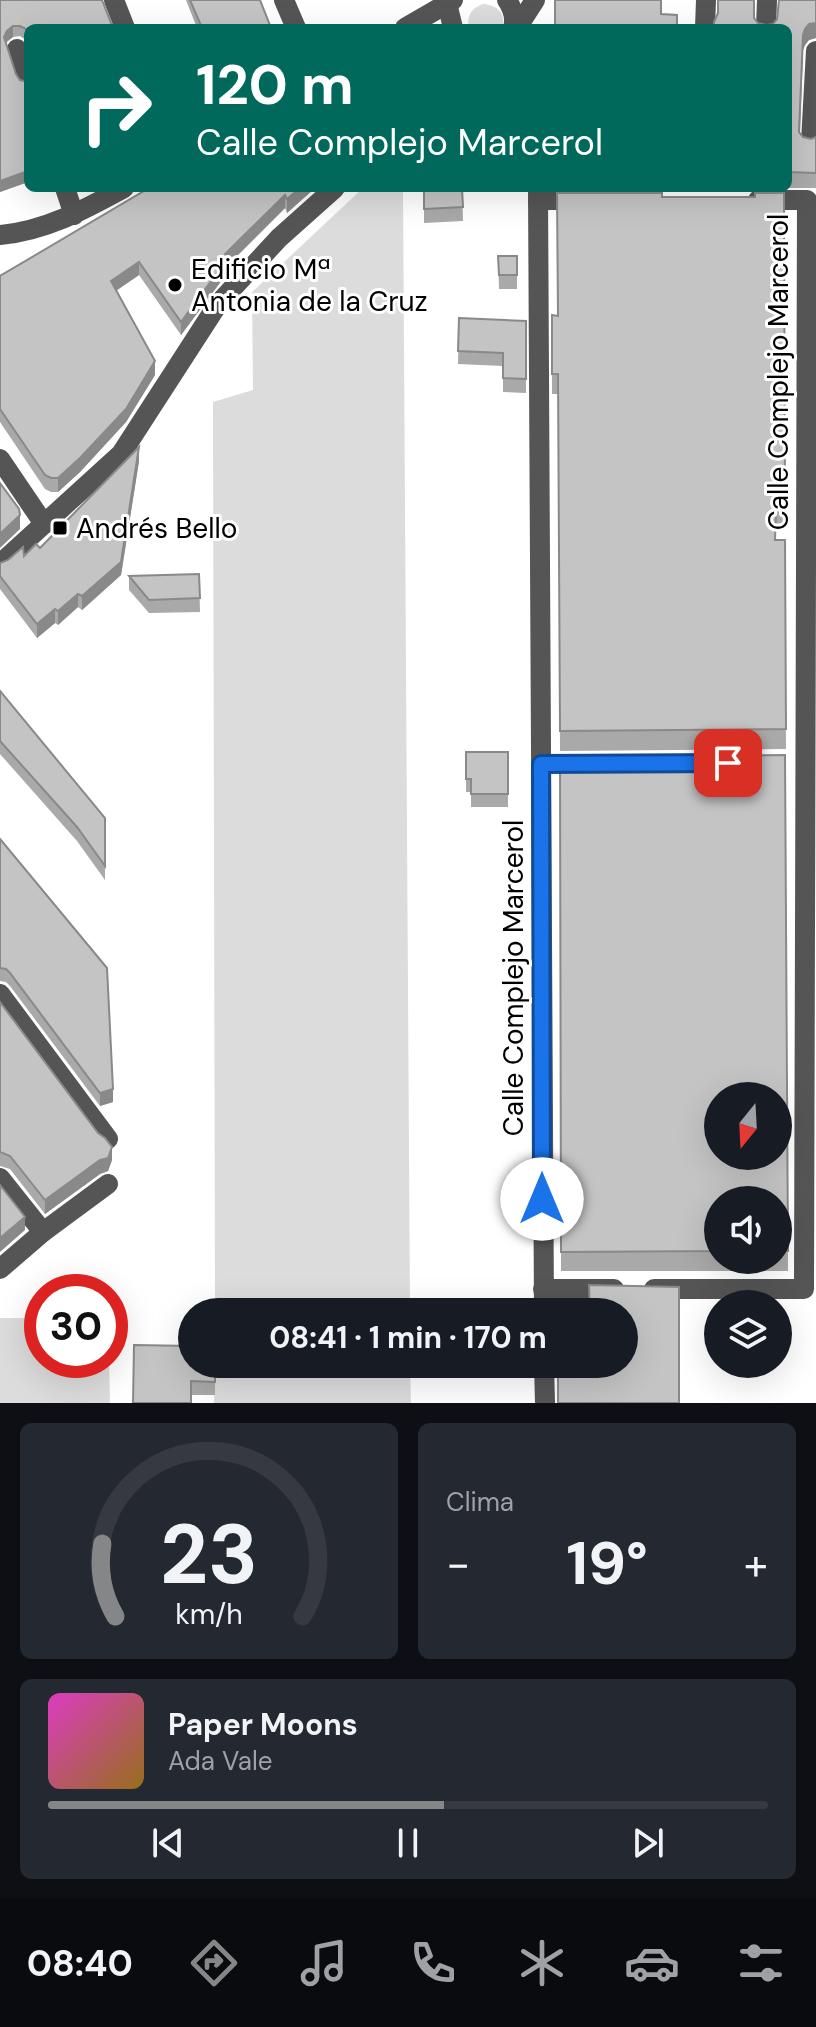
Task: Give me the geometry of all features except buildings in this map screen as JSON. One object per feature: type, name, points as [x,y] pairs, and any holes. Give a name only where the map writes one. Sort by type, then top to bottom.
[{"type":"street","points":[[114,0],[123,24]]},
{"type":"street","points":[[284,0],[294,24]]},
{"type":"street","points":[[507,0],[515,24]]},
{"type":"street","points":[[518,24],[535,0]]},
{"type":"street","points":[[535,0],[536,24]]},
{"type":"street","points":[[705,24],[706,0]]},
{"type":"street","points":[[766,24],[767,0]]},
{"type":"street","points":[[412,24],[450,2],[453,24]]},
{"type":"street","points":[[17,49],[24,69]]},
{"type":"street","points":[[811,142],[816,51]]},
{"type":"street","points":[[66,192],[74,215]]},
{"type":"street","points":[[0,235],[22,233],[74,215],[117,192]]},
{"type":"street","points":[[0,564],[121,454],[218,304],[279,238],[331,192]]},
{"type":"street","name":"Calle Complejo Marcerol","points":[[543,1298],[550,764],[538,194],[597,200]]},
{"type":"street","name":"Calle Complejo Marcerol","points":[[543,1289],[804,1289],[807,200],[732,200]]},
{"type":"street","points":[[0,459],[44,524]]},
{"type":"street","points":[[784,762],[807,762]]},
{"type":"street","points":[[0,994],[108,1139]]},
{"type":"street","points":[[0,1178],[43,1232]]},
{"type":"street","points":[[0,1269],[43,1232],[108,1184]]},
{"type":"street","points":[[544,1378],[545,1403]]},
{"type":"shaded area","points":[[483,4],[493,6],[500,11],[502,24],[469,24],[468,19]]},
{"type":"shaded area","points":[[359,192],[403,192],[410,1298],[215,1298],[213,402],[253,390],[252,292]]},
{"type":"shaded area","points":[[0,1318],[24,1318],[24,1378],[109,1378],[110,1403],[0,1403]]},
{"type":"shaded area","points":[[215,1378],[410,1378],[411,1403],[214,1403]]},
{"type":"place","name":"Edificio Mª Antonia de la Cruz","points":[[175,285]]},
{"type":"place","name":"Andrés Bello","points":[[60,528]]},
{"type":"route","points":[[542,1199],[541,764],[728,763]]}]
